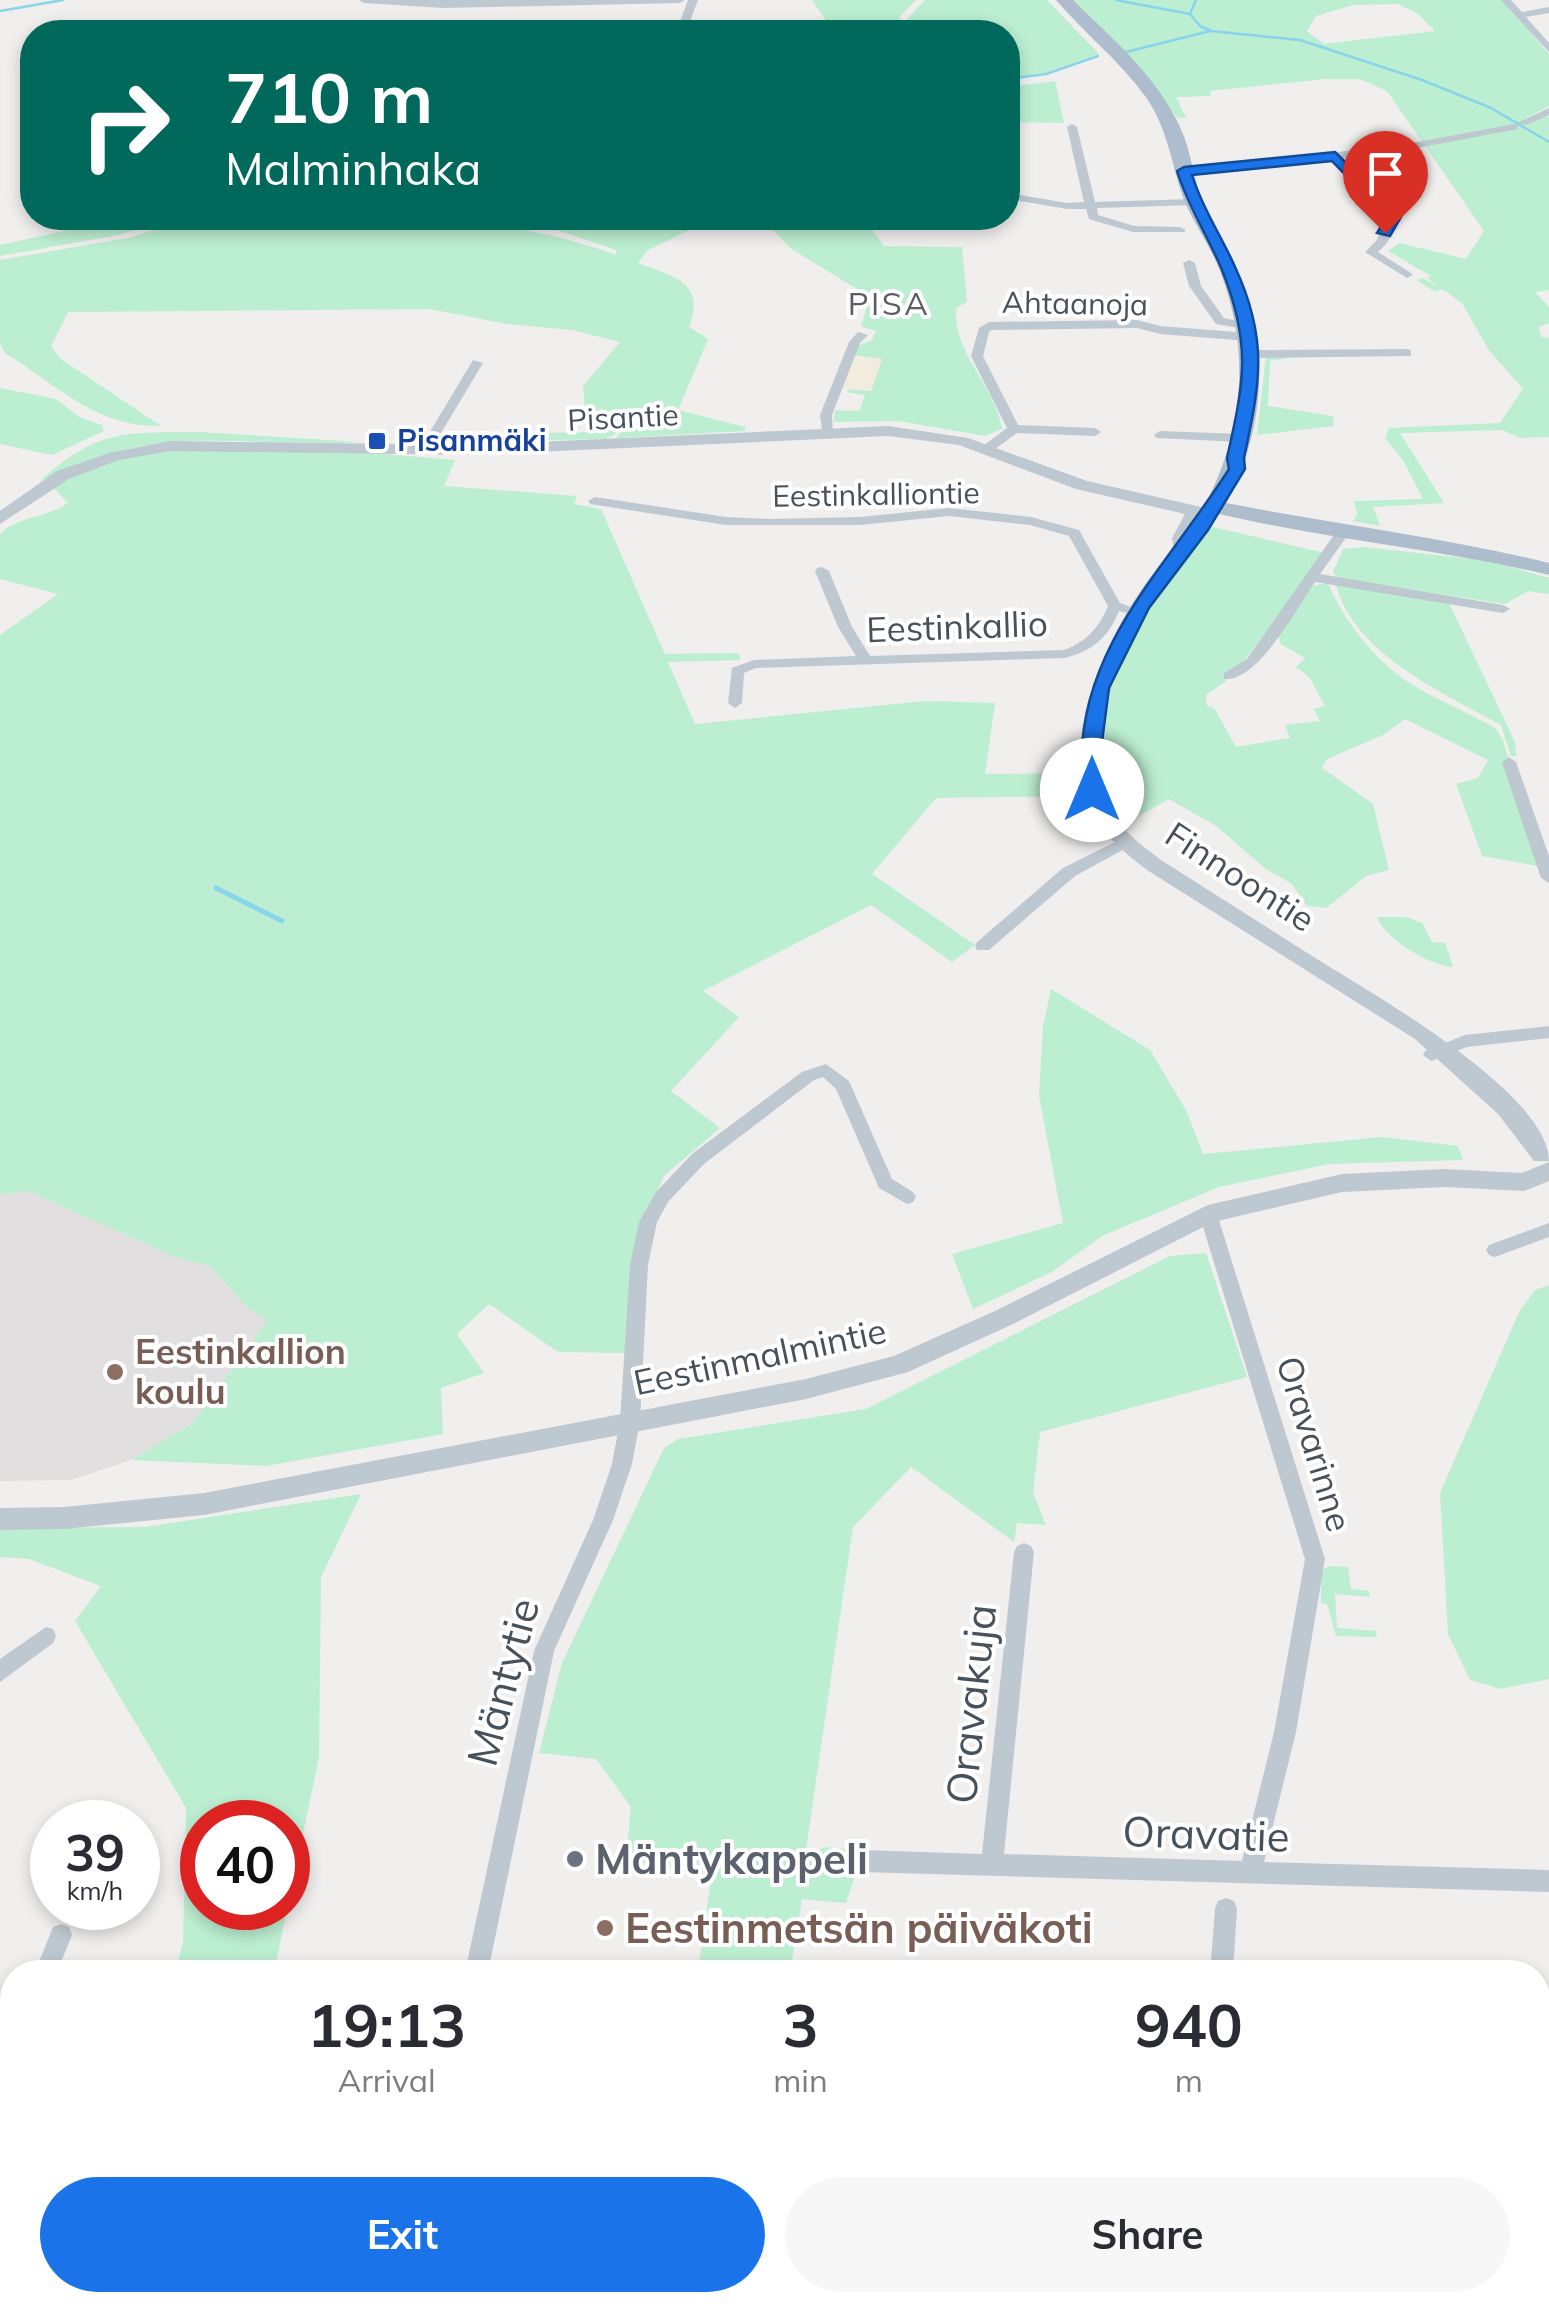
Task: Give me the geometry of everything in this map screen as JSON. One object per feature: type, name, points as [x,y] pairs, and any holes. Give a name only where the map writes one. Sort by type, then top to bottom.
[{"type":"main road","name":"Finnoontie","points":[[1064,0],[1166,114],[1194,202],[1229,268],[1250,339],[1252,384],[1237,469],[1204,509]]},
{"type":"main road","points":[[1204,509],[1340,537],[1476,556],[1549,572]]},
{"type":"street","points":[[363,3],[680,0]]},
{"type":"street","points":[[1506,0],[1549,49]]},
{"type":"street","points":[[1520,15],[1549,10]]},
{"type":"street","points":[[1184,171],[1420,144],[1518,125],[1548,113]]},
{"type":"street","points":[[1072,127],[1094,217],[1118,226],[1180,230]]},
{"type":"street","points":[[1335,156],[1394,217],[1380,244],[1371,252],[1407,275]]},
{"type":"street","points":[[1020,199],[1092,207],[1194,202]]},
{"type":"street","points":[[1189,262],[1195,286],[1220,320],[1250,339],[1407,354]]},
{"type":"street","name":"Ahtaanoja","points":[[1014,429],[977,356],[983,331],[989,326],[1136,324],[1250,339]]},
{"type":"street","points":[[827,434],[828,410],[855,342],[862,336]]},
{"type":"street","points":[[425,450],[477,363]]},
{"type":"street","points":[[987,448],[1014,429],[1095,432]]},
{"type":"street","name":"Pisantie","points":[[0,518],[47,483],[94,462],[149,449],[192,445],[425,450],[602,447],[888,431],[926,434],[987,448],[1082,484],[1204,509]]},
{"type":"street","points":[[1160,435],[1238,448]]},
{"type":"street","name":"Eestinkalliontie","points":[[595,502],[726,521],[860,521],[926,512],[1030,521],[1074,534],[1115,606]]},
{"type":"street","name":"Finnoontie","points":[[1204,509],[1137,612],[1100,688],[1092,742],[1092,790],[1103,815],[1126,842],[1212,904],[1341,984],[1355,999],[1436,1052],[1524,1144],[1547,1162]]},
{"type":"street","points":[[1229,676],[1252,662],[1340,537]]},
{"type":"street","points":[[822,571],[863,659]]},
{"type":"street","points":[[1312,577],[1503,609]]},
{"type":"street","points":[[1115,606],[1137,612]]},
{"type":"street","name":"Eestinkallio","points":[[735,703],[737,671],[754,664],[1064,654],[1086,647],[1106,624],[1115,606]]},
{"type":"street","points":[[1509,762],[1549,878]]},
{"type":"street","points":[[983,946],[1068,872],[1126,842]]},
{"type":"street","points":[[1436,1052],[1465,1041],[1549,1032]]},
{"type":"street","name":"Mäntytie","points":[[479,1960],[544,1651],[612,1500],[630,1421],[639,1265],[648,1222],[662,1197],[698,1159],[808,1076],[826,1070],[843,1086],[886,1183],[907,1196]]},
{"type":"street","name":"Eestinmalmintie","points":[[0,1519],[64,1518],[204,1504],[806,1388],[898,1365],[1002,1318],[1208,1214],[1342,1183],[1445,1178],[1531,1181],[1547,1162]]},
{"type":"street","name":"Oravarinne","points":[[1208,1214],[1314,1560],[1285,1732],[1252,1872]]},
{"type":"street","points":[[1494,1250],[1549,1230]]},
{"type":"street","name":"Oravakuja","points":[[992,1864],[1024,1552]]},
{"type":"street","points":[[0,1672],[46,1636]]},
{"type":"street","name":"Oravatie","points":[[862,1861],[1549,1881]]},
{"type":"street","points":[[1222,1960],[1226,1909]]},
{"type":"street","points":[[51,1960],[61,1936]]},
{"type":"shaded area","name":"Eestinkallion koulu","points":[[28,1191],[175,1257],[210,1266],[246,1306],[267,1321],[193,1423],[131,1460],[71,1480],[0,1481],[0,1195]]},
{"type":"green space","points":[[812,0],[916,0],[899,20],[826,20]]},
{"type":"green space","points":[[925,0],[1047,0],[1099,54],[1020,78],[1020,20],[908,18]]},
{"type":"green space","points":[[1068,0],[1503,0],[1549,54],[1549,106],[1520,122],[1549,116],[1549,290],[1535,292],[1549,307],[1549,323],[1539,327],[1541,337],[1549,338],[1549,437],[1519,438],[1503,430],[1400,433],[1444,503],[1373,507],[1380,526],[1353,521],[1357,515],[1354,501],[1423,499],[1403,460],[1385,438],[1389,428],[1500,423],[1523,389],[1488,349],[1462,303],[1442,289],[1435,292],[1417,280],[1422,278],[1438,286],[1427,278],[1431,276],[1388,251],[1399,243],[1466,259],[1484,231],[1387,91],[1360,79],[1326,79],[1210,91],[1211,96],[1176,97],[1186,118],[1178,118]],"holes":[[[1398,4],[1418,14],[1435,31],[1324,44],[1307,31],[1316,16],[1353,5]]]},
{"type":"green space","points":[[1055,81],[1064,123],[1020,122],[1020,85]]},
{"type":"green space","points":[[68,230],[136,230],[0,256],[0,245]]},
{"type":"green space","points":[[154,230],[522,230],[616,255],[616,250],[557,230],[689,230],[648,250],[638,263],[683,283],[693,299],[689,327],[708,339],[678,410],[745,427],[745,431],[616,438],[623,429],[606,439],[501,441],[501,434],[587,432],[583,386],[620,342],[572,330],[507,324],[430,309],[68,312],[51,346],[61,359],[161,426],[117,420],[78,402],[5,353],[0,343],[0,260]]},
{"type":"green space","points":[[773,230],[873,230],[884,246],[962,247],[967,302],[956,308],[957,324],[967,355],[992,399],[1002,429],[985,436],[898,421],[834,422],[835,410],[859,411],[865,395],[847,392],[871,391],[881,359],[854,355],[858,346],[872,340],[876,331],[861,326],[870,297],[790,248]]},
{"type":"green space","points":[[1266,355],[1293,357],[1270,361],[1268,406],[1333,416],[1334,426],[1257,435]]},
{"type":"green space","points":[[0,388],[56,399],[79,417],[102,425],[104,431],[52,455],[0,444]]},
{"type":"green space","points":[[200,432],[359,442],[160,444],[122,450],[39,482],[78,452],[114,437]]},
{"type":"green space","points":[[169,450],[361,452],[455,460],[444,486],[577,496],[574,504],[601,509],[665,654],[739,653],[740,660],[668,662],[695,724],[926,701],[995,703],[985,774],[1078,773],[1077,796],[936,798],[872,874],[975,945],[952,962],[871,905],[703,991],[739,1017],[671,1091],[720,1128],[664,1176],[635,1240],[626,1353],[558,1352],[489,1304],[457,1334],[484,1373],[441,1388],[443,1434],[266,1466],[131,1460],[193,1423],[267,1321],[246,1306],[210,1266],[175,1257],[28,1191],[0,1195],[0,635],[58,594],[0,579],[0,534],[16,523],[68,503],[52,486],[80,472]]},
{"type":"green space","points":[[1209,526],[1325,553],[1243,663],[1225,672],[1226,681],[1206,695],[1207,706],[1214,708],[1236,747],[1290,738],[1285,725],[1320,721],[1314,709],[1325,706],[1310,678],[1296,667],[1305,658],[1281,644],[1277,634],[1312,586],[1328,583],[1360,637],[1393,671],[1495,728],[1503,740],[1538,866],[1482,856],[1456,784],[1478,778],[1488,760],[1405,719],[1383,735],[1327,759],[1322,768],[1373,804],[1389,870],[1366,876],[1326,908],[1307,906],[1292,884],[1266,869],[1216,826],[1169,799],[1139,816],[1127,831],[1107,804],[1100,778],[1110,682],[1161,585]]},
{"type":"green space","points":[[1364,547],[1490,561],[1549,578],[1549,594],[1528,591],[1505,604],[1338,578],[1333,572],[1343,549]]},
{"type":"green space","points":[[1336,585],[1449,603],[1515,742],[1516,756],[1511,756],[1501,725],[1404,669],[1361,632]]},
{"type":"green space","points":[[1377,917],[1406,917],[1422,923],[1432,942],[1445,943],[1453,967],[1409,950],[1389,934]]},
{"type":"green space","points":[[1051,989],[1150,1050],[1187,1112],[1203,1154],[1382,1137],[1458,1146],[1463,1160],[1329,1164],[1219,1187],[1102,1236],[1052,1272],[973,1309],[952,1254],[1063,1223],[1039,1096],[1043,1026]]},
{"type":"green space","points":[[1206,1253],[1247,1377],[1040,1432],[1033,1493],[1046,1525],[1017,1523],[1014,1542],[911,1467],[853,1527],[804,1863],[823,1847],[858,1850],[857,1870],[846,1903],[802,1899],[792,1960],[700,1960],[711,1879],[626,1859],[631,1807],[596,1759],[539,1753],[562,1663],[664,1448],[678,1439],[866,1409],[1170,1256]]},
{"type":"green space","points":[[1549,1285],[1549,1679],[1501,1689],[1470,1680],[1448,1634],[1440,1493],[1520,1310],[1535,1290]]},
{"type":"green space","points":[[361,1494],[321,1577],[319,1757],[310,1800],[181,1800],[75,1621],[101,1586],[29,1559],[0,1557],[0,1528],[145,1527]]},
{"type":"green space","points":[[1329,1566],[1348,1567],[1351,1589],[1369,1591],[1370,1597],[1335,1594],[1337,1628],[1377,1631],[1376,1637],[1336,1636],[1327,1604],[1321,1603],[1321,1571]]},
{"type":"green space","points":[[183,1930],[283,1930],[276,1960],[178,1960]]},
{"type":"sand","points":[[854,355],[882,359],[871,391],[842,388]]},
{"type":"waterway","points":[[0,11],[63,0]]},
{"type":"waterway","points":[[1116,0],[1190,14]]},
{"type":"waterway","points":[[1190,14],[1196,0]]},
{"type":"waterway","points":[[1190,14],[1200,26],[1211,31],[1300,40],[1422,80],[1491,108],[1549,142]]},
{"type":"waterway","points":[[1126,52],[1210,31]]},
{"type":"waterway","points":[[1020,77],[1046,74],[1098,56]]},
{"type":"waterway","points":[[216,888],[282,921]]},
{"type":"place","name":"Pisanmäki","points":[[377,441]]},
{"type":"place","name":"Eestinkallion koulu","points":[[115,1372]]},
{"type":"place","name":"Mäntykappeli","points":[[575,1859]]},
{"type":"place","name":"Eestinmetsän päiväkoti","points":[[605,1928]]},
{"type":"district","name":"PISA","points":[[889,304]]},
{"type":"route","points":[[1092,790],[1092,742],[1100,688],[1140,607],[1202,526],[1237,469],[1235,458],[1252,384],[1253,354],[1229,268],[1194,202],[1184,171],[1335,156],[1392,213],[1393,221],[1385,233]]}]
